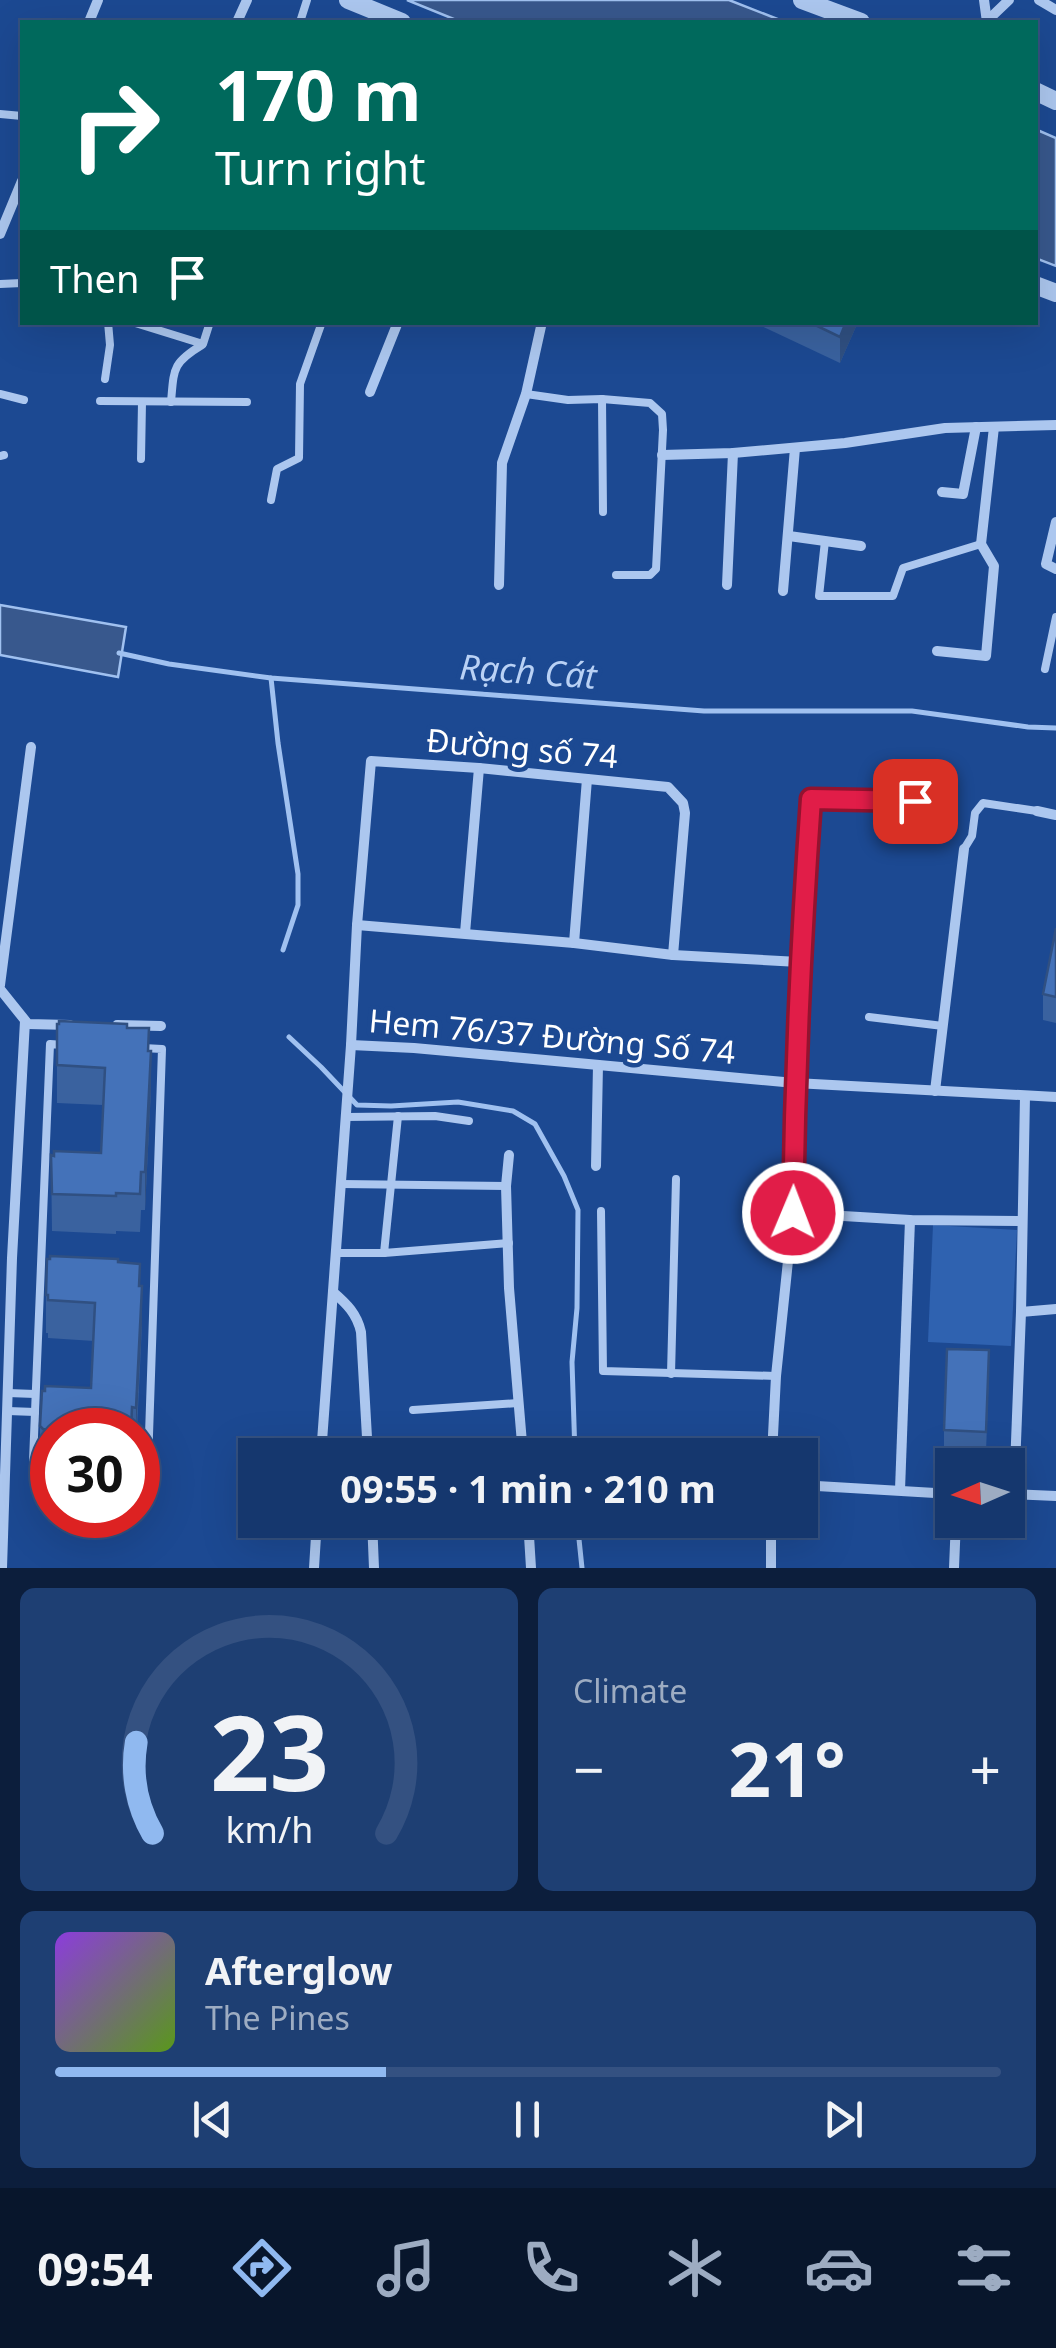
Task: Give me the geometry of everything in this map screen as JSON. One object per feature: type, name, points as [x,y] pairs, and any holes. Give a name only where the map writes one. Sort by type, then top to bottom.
[{"type":"street","points":[[348,0],[397,20]]},
{"type":"street","points":[[802,0],[836,6],[857,20]]},
{"type":"street","points":[[988,20],[1009,0]]},
{"type":"street","points":[[1039,0],[1056,10]]},
{"type":"street","points":[[0,234],[20,186]]},
{"type":"street","points":[[370,392],[397,325]]},
{"type":"street","points":[[499,585],[502,463],[526,394],[541,325]]},
{"type":"street","points":[[662,455],[845,444],[945,428],[1056,426]]},
{"type":"street","points":[[942,492],[963,494],[976,427]]},
{"type":"street","points":[[937,651],[986,656],[994,566],[981,544],[994,427]]},
{"type":"street","points":[[783,592],[796,448]]},
{"type":"street","points":[[727,585],[734,453]]},
{"type":"street","points":[[1056,522],[1046,564],[1056,569]]},
{"type":"street","points":[[789,536],[861,546]]},
{"type":"street","points":[[31,747],[0,987],[28,1024],[85,1025]]},
{"type":"street","name":"Đường số 74","points":[[371,761],[668,787],[683,803],[685,813],[673,955]]},
{"type":"street","name":"Hem 76/37 Đường Số 74","points":[[371,761],[350,1045],[794,1083],[1056,1097]]},
{"type":"street","points":[[465,933],[479,768]]},
{"type":"street","points":[[574,942],[587,779]]},
{"type":"street","points":[[773,1438],[793,1213],[794,1083],[811,799]]},
{"type":"street","points":[[1036,811],[1056,815]]},
{"type":"street","points":[[936,1092],[964,848]]},
{"type":"street","points":[[357,925],[574,942],[673,955],[800,962]]},
{"type":"street","points":[[2,1568],[8,1411],[6,1257],[25,1022]]},
{"type":"street","points":[[104,1025],[161,1026]]},
{"type":"street","points":[[323,1438],[350,1045]]},
{"type":"street","points":[[596,1166],[598,1065]]},
{"type":"street","points":[[1014,1448],[1021,1312],[1024,1096]]},
{"type":"street","points":[[509,1155],[508,1288],[521,1438]]},
{"type":"street","points":[[793,1213],[1022,1221]]},
{"type":"street","points":[[900,1490],[910,1220]]},
{"type":"street","points":[[333,1292],[358,1319],[367,1438]]},
{"type":"street","points":[[1021,1312],[1056,1309]]},
{"type":"street","points":[[818,1486],[935,1493]]},
{"type":"street","points":[[1025,1495],[1056,1496]]},
{"type":"street","points":[[314,1568],[316,1538]]},
{"type":"street","points":[[373,1538],[374,1568]]},
{"type":"street","points":[[529,1538],[531,1568]]},
{"type":"street","points":[[771,1538],[771,1568]]},
{"type":"street","points":[[954,1568],[955,1538]]},
{"type":"lane","points":[[105,379],[110,346],[108,325]]},
{"type":"lane","points":[[142,325],[203,344]]},
{"type":"lane","points":[[171,402],[174,369],[203,344],[209,325]]},
{"type":"lane","points":[[271,500],[277,469],[299,458],[300,384],[321,325]]},
{"type":"lane","points":[[0,394],[24,400]]},
{"type":"lane","points":[[526,394],[650,404],[662,414],[656,569],[644,576],[616,575]]},
{"type":"lane","points":[[602,399],[603,512]]},
{"type":"lane","points":[[100,401],[247,402]]},
{"type":"lane","points":[[141,460],[142,402]]},
{"type":"lane","points":[[825,541],[819,596],[894,596],[903,568],[981,544]]},
{"type":"lane","points":[[1045,669],[1056,617]]},
{"type":"lane","points":[[811,799],[915,801]]},
{"type":"lane","points":[[964,848],[972,836],[975,812],[984,803],[1036,811]]},
{"type":"lane","points":[[869,1017],[943,1026]]},
{"type":"lane","points":[[34,1408],[50,1044],[69,1045]]},
{"type":"lane","points":[[125,1048],[162,1049],[150,1408]]},
{"type":"lane","points":[[384,1252],[398,1116]]},
{"type":"lane","points":[[346,1117],[434,1116],[469,1122]]},
{"type":"lane","points":[[671,1374],[676,1179]]},
{"type":"lane","points":[[341,1184],[506,1186]]},
{"type":"lane","points":[[601,1211],[602,1371],[776,1376]]},
{"type":"lane","points":[[336,1253],[508,1243]]},
{"type":"lane","points":[[8,1393],[35,1394]]},
{"type":"lane","points":[[413,1410],[518,1403]]},
{"type":"lane","points":[[8,1411],[30,1412]]},
{"type":"shaded area","points":[[407,0],[729,0],[780,20],[456,20]]},
{"type":"shaded area","points":[[1038,130],[1056,138],[1056,266],[1038,259]]},
{"type":"shaded area","points":[[0,605],[126,627],[118,677],[0,655]]},
{"type":"shaded area","points":[[933,1225],[1017,1230],[1011,1346],[928,1342]]},
{"type":"building","points":[[815,325],[845,325],[840,337]]},
{"type":"building","points":[[1056,928],[1056,997],[1043,994]]},
{"type":"building","points":[[59,1021],[149,1028],[145,1172],[141,1172],[140,1194],[52,1194],[54,1151],[101,1153],[105,1068],[57,1065]]},
{"type":"building","points":[[50,1259],[118,1259],[140,1264],[136,1408],[41,1408],[45,1386],[91,1388],[95,1303],[48,1300]]},
{"type":"building","points":[[947,1349],[989,1350],[986,1432],[944,1430]]},
{"type":"waterway","name":"Rạch Cát","points":[[119,653],[271,678],[704,711],[912,711],[1056,728]]},
{"type":"waterway","points":[[271,678],[298,874],[298,905],[283,950]]},
{"type":"waterway","points":[[289,1037],[357,1105],[458,1102],[513,1111],[535,1124],[578,1210],[572,1362],[574,1438]]},
{"type":"waterway","points":[[579,1538],[582,1568]]},
{"type":"route","points":[[793,1213],[794,1083],[811,799],[915,801]]}]
